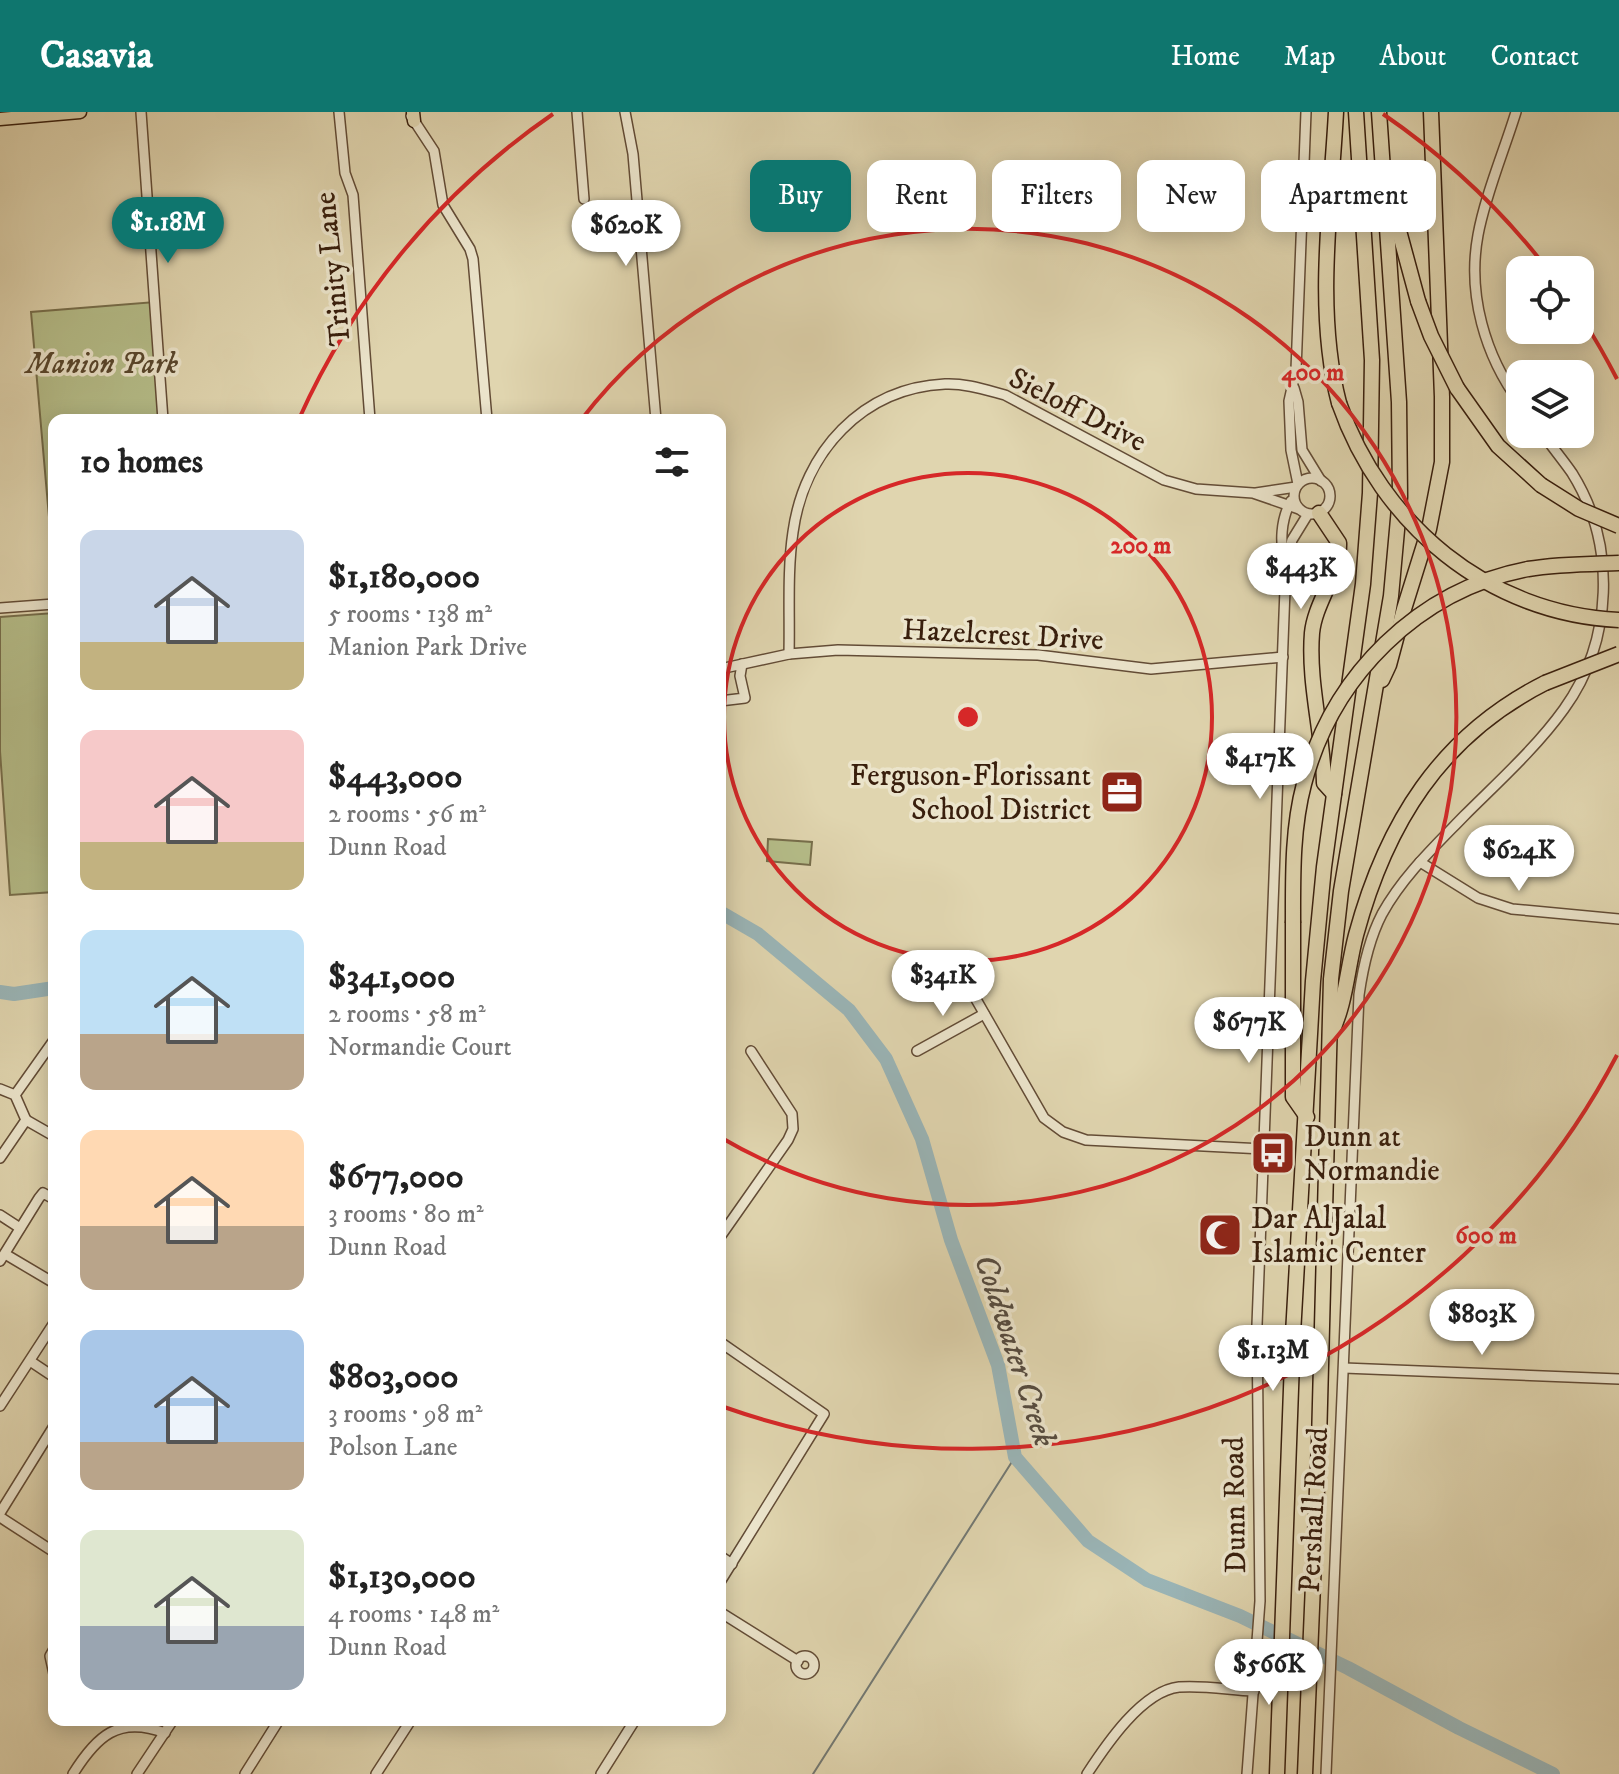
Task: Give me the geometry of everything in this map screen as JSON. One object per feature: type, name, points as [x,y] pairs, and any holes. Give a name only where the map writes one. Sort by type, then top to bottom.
[{"type":"highway","points":[[1336,112],[1325,318],[1332,376],[1354,442],[1384,492],[1402,515],[1444,555],[1494,587],[1520,598],[1576,615],[1619,620]]},
{"type":"highway","points":[[1277,1774],[1293,1334],[1315,951],[1363,584],[1372,450],[1371,345],[1356,112]]},
{"type":"highway","points":[[1379,112],[1383,160]]},
{"type":"highway","points":[[1373,699],[1389,665],[1429,529],[1442,462],[1431,112]]},
{"type":"highway","points":[[1305,1774],[1333,964],[1341,891],[1394,567],[1400,462],[1398,375],[1388,232]]},
{"type":"highway","points":[[1399,232],[1431,336],[1457,388],[1498,446],[1541,485],[1579,509],[1619,526]]},
{"type":"highway","points":[[1300,501],[1339,543],[1336,562],[1316,617],[1312,642],[1324,783],[1334,794]]},
{"type":"highway","points":[[1307,1117],[1293,1097],[1294,845],[1303,786],[1321,733],[1335,707],[1363,666],[1401,629],[1443,600],[1466,589],[1528,569],[1619,563]]},
{"type":"highway","points":[[1328,1040],[1340,1015],[1355,936],[1371,886],[1406,811],[1422,785],[1460,741],[1502,707],[1545,683],[1619,654]]},
{"type":"main road","points":[[7,117],[80,112]]},
{"type":"street","points":[[141,112],[163,414]]},
{"type":"street","name":"Trinity Lane","points":[[339,112],[345,173],[353,195],[370,414]]},
{"type":"street","points":[[577,112],[584,199]]},
{"type":"street","points":[[625,112],[633,154],[655,414]]},
{"type":"street","name":"Dunn Road","points":[[1306,112],[1294,388],[1302,450],[1321,481]]},
{"type":"street","points":[[1506,380],[1483,329],[1477,302],[1475,260],[1478,234],[1516,112]]},
{"type":"street","points":[[411,115],[434,151],[446,213],[470,249],[473,259],[486,414]]},
{"type":"street","name":"Sieloff Drive","points":[[789,654],[793,532],[803,491],[819,456],[840,429],[874,405],[909,390],[947,384],[981,388],[1005,395],[1164,480],[1196,489],[1253,493],[1300,501]]},
{"type":"street","name":"Dunn Road","points":[[1247,1774],[1260,1601],[1257,1325],[1286,563],[1300,501],[1291,450],[1289,401],[1294,388]]},
{"type":"street","name":"Pershall Road","points":[[1326,1774],[1359,995],[1363,967],[1382,914],[1420,862],[1554,723],[1580,683],[1596,640],[1603,582],[1595,526],[1572,473],[1553,448]]},
{"type":"street","points":[[1310,478],[1321,481],[1330,495],[1328,506],[1300,501],[1310,478]]},
{"type":"street","name":"Sieloff Drive","points":[[1253,493],[1300,501]]},
{"type":"street","name":"Dunn Road","points":[[1286,563],[1282,551],[1284,515],[1300,501]]},
{"type":"street","points":[[0,608],[48,604]]},
{"type":"street","name":"Hazelcrest Drive","points":[[726,668],[789,654],[838,650],[999,653],[1151,669],[1283,657]]},
{"type":"street","points":[[726,700],[745,698],[740,676],[742,664]]},
{"type":"street","points":[[1420,862],[1478,898],[1512,909],[1619,919]]},
{"type":"street","points":[[950,978],[973,994],[1044,1118],[1063,1132],[1086,1140],[1263,1149]]},
{"type":"street","points":[[917,1051],[984,1014]]},
{"type":"street","points":[[15,1095],[48,1048]]},
{"type":"street","points":[[726,1228],[793,1129],[792,1114],[751,1051]]},
{"type":"street","points":[[0,1089],[15,1095],[26,1120],[48,1133]]},
{"type":"street","points":[[0,1158],[26,1120]]},
{"type":"street","points":[[48,1196],[43,1193],[2,1258],[48,1280]]},
{"type":"street","points":[[0,1215],[20,1228]]},
{"type":"street","points":[[0,1406],[48,1332]]},
{"type":"street","points":[[726,1346],[824,1414],[726,1573]]},
{"type":"street","points":[[30,1361],[48,1373]]},
{"type":"street","points":[[1344,1368],[1619,1379]]},
{"type":"street","points":[[48,1436],[0,1515],[48,1548]]},
{"type":"street","points":[[726,1560],[732,1564]]},
{"type":"street","points":[[726,1616],[798,1661]]},
{"type":"street","points":[[1087,1774],[1134,1714],[1156,1694],[1178,1687],[1254,1691]]},
{"type":"street","points":[[73,1774],[91,1747],[109,1732],[141,1726],[165,1733]]},
{"type":"street","points":[[137,1774],[169,1726]]},
{"type":"street","points":[[245,1774],[275,1726]]},
{"type":"street","points":[[376,1774],[407,1726]]},
{"type":"street","points":[[601,1774],[631,1726]]},
{"type":"green space","name":"Manion Park","points":[[155,302],[164,414],[48,414],[48,506],[31,312]]},
{"type":"green space","points":[[48,613],[48,892],[10,895],[0,751],[0,617]]},
{"type":"green space","points":[[768,839],[812,842],[810,865],[767,861]]},
{"type":"waterway","name":"Coldwater Creek","points":[[726,915],[758,934],[849,1010],[886,1059],[922,1139],[951,1240],[998,1365],[1015,1457],[1088,1541],[1147,1580],[1240,1616],[1553,1774]]},
{"type":"waterway","name":"Coldwater Creek","points":[[0,992],[14,994],[48,989]]},
{"type":"waterway","points":[[813,1774],[1015,1457]]},
{"type":"place","name":"Ferguson-Florissant School District","points":[[1122,792]]},
{"type":"place","name":"Dunn at Normandie","points":[[1273,1153]]},
{"type":"place","name":"Dar AlJalal Islamic Center","points":[[1220,1235]]}]
